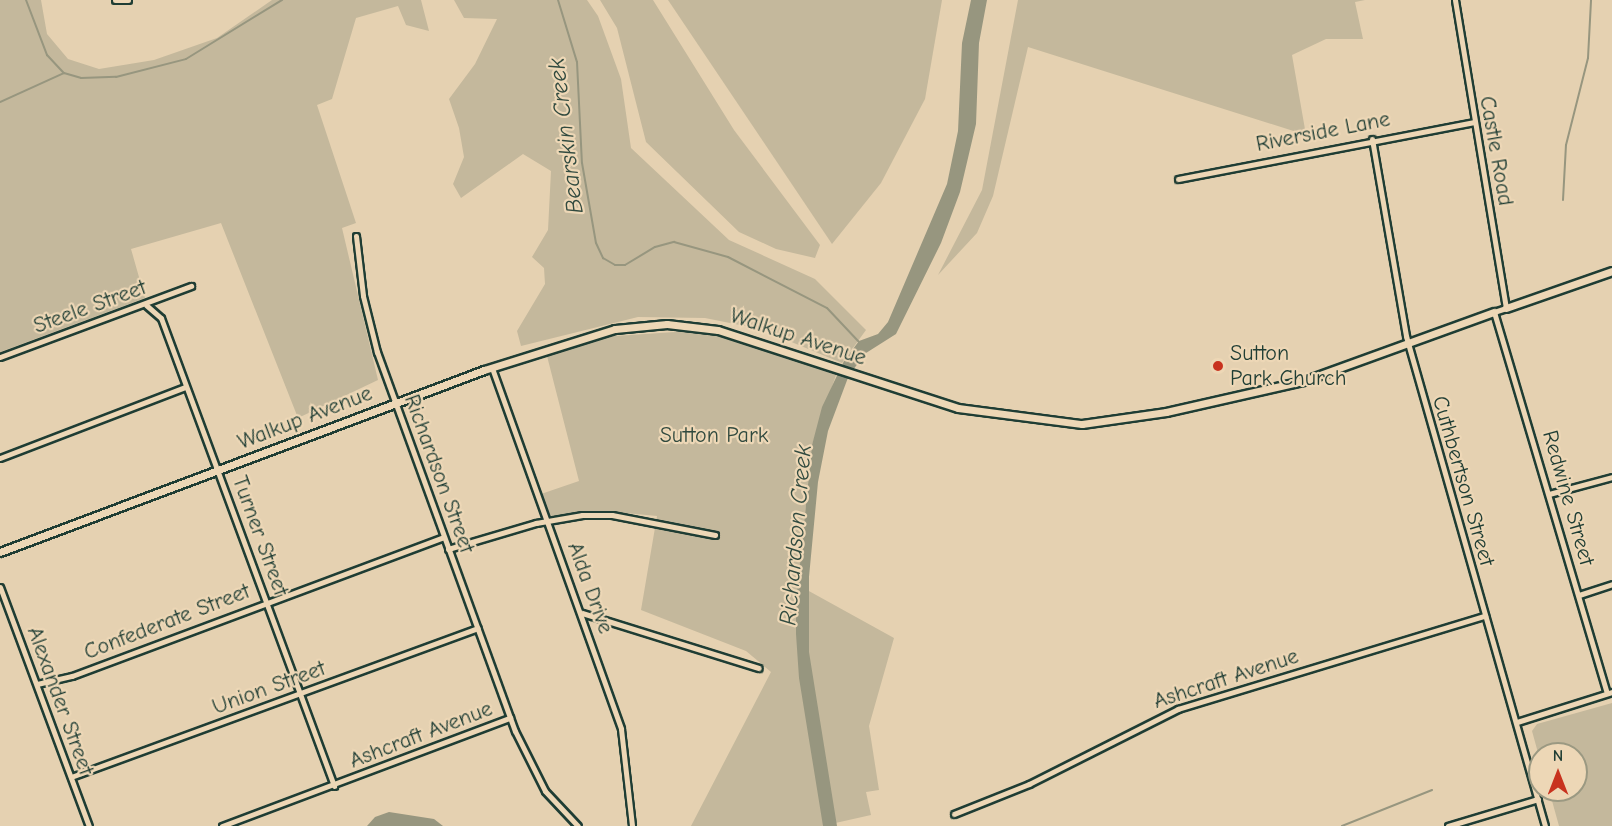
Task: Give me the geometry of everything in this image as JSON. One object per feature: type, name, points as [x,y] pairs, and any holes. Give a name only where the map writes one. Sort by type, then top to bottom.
[{"type":"street","points":[[115,0],[128,0]]},
{"type":"street","name":"Castle Road","points":[[1455,0],[1506,308]]},
{"type":"street","name":"Riverside Lane","points":[[1178,178],[1372,139],[1475,122]]},
{"type":"street","name":"Cuthbertson Street","points":[[1372,139],[1408,343],[1528,762]]},
{"type":"street","name":"Richardson Street","points":[[357,236],[363,296],[395,404],[510,718]]},
{"type":"street","points":[[1494,312],[1612,271]]},
{"type":"street","name":"Steele Street","points":[[0,357],[146,305],[191,286]]},
{"type":"street","name":"Turner Street","points":[[146,305],[161,318],[334,786]]},
{"type":"street","name":"Walkup Avenue","points":[[0,552],[492,368],[615,329],[668,324],[747,336],[870,380],[958,408],[1082,424],[1133,418],[1271,389],[1494,312]]},
{"type":"street","name":"Redwine Street","points":[[1494,312],[1610,693]]},
{"type":"street","name":"Alda Drive","points":[[492,368],[582,613],[621,729],[632,826]]},
{"type":"street","points":[[0,458],[185,387]]},
{"type":"street","points":[[1549,494],[1612,477]]},
{"type":"street","points":[[448,549],[547,520],[612,515],[715,535]]},
{"type":"street","name":"Confederate Street","points":[[37,684],[72,676],[443,537]]},
{"type":"street","points":[[1579,595],[1612,584]]},
{"type":"street","name":"Alexander Street","points":[[0,587],[89,826]]},
{"type":"street","points":[[582,613],[759,668]]},
{"type":"street","name":"Ashcraft Avenue","points":[[954,814],[1029,784],[1178,709],[1485,616]]},
{"type":"street","name":"Union Street","points":[[71,777],[478,628]]},
{"type":"street","points":[[1517,722],[1610,693]]},
{"type":"street","name":"Ashcraft Avenue","points":[[222,826],[334,786],[510,718],[545,791],[579,826]]},
{"type":"street","points":[[1448,826],[1528,802]]},
{"type":"street","name":"Cuthbertson Street","points":[[1539,802],[1545,826]]},
{"type":"green space","points":[[0,0],[41,0],[47,34],[68,59],[99,69],[154,60],[217,38],[272,0],[421,0],[429,31],[406,25],[398,6],[356,18],[332,99],[317,105],[356,223],[342,228],[378,380],[298,418],[221,223],[131,249],[145,298],[0,352]]},
{"type":"green space","points":[[454,0],[587,0],[598,16],[621,79],[631,148],[729,240],[815,279],[866,330],[842,363],[760,329],[705,318],[638,317],[521,346],[517,331],[545,284],[544,268],[532,257],[548,230],[551,171],[523,154],[461,198],[453,184],[464,157],[459,128],[449,99],[475,64],[497,19],[464,18]]},
{"type":"green space","points":[[600,0],[653,0],[734,130],[820,245],[815,258],[776,249],[739,232],[646,142],[617,28]]},
{"type":"green space","points":[[668,0],[942,0],[925,99],[881,183],[832,244]]},
{"type":"green space","points":[[1018,0],[1365,0],[1355,2],[1363,39],[1326,39],[1292,55],[1306,135],[1028,47],[993,196],[977,233],[938,275],[982,190]]},
{"type":"green space","name":"Sutton Park","points":[[690,331],[741,340],[836,375],[812,445],[798,585],[894,638],[869,726],[879,790],[866,792],[871,815],[822,826],[691,826],[771,672],[746,651],[641,610],[657,516],[615,512],[549,516],[541,494],[579,481],[547,356],[600,337]]},
{"type":"green space","points":[[1612,703],[1612,826],[1559,826],[1552,802],[1588,802],[1588,742],[1535,742],[1532,731],[1537,724]]},
{"type":"shaded area","points":[[971,0],[987,0],[979,43],[976,124],[960,192],[941,243],[896,334],[866,353],[849,375],[828,431],[818,482],[809,577],[809,652],[837,826],[823,826],[799,678],[796,634],[796,604],[812,445],[822,407],[844,361],[859,341],[878,334],[888,322],[947,184],[958,131],[962,43]]},
{"type":"shaded area","points":[[389,812],[434,819],[443,826],[367,826],[375,817]]},
{"type":"waterway","name":"Bearskin Creek","points":[[26,0],[47,55],[64,73],[81,78],[116,77],[186,59],[282,0]]},
{"type":"waterway","name":"Bearskin Creek","points":[[558,0],[577,62],[582,163],[596,243],[603,258],[615,265],[625,265],[655,247],[674,242],[728,257],[827,308],[859,342]]},
{"type":"waterway","points":[[1563,200],[1566,145],[1588,58],[1591,0]]},
{"type":"waterway","points":[[0,102],[64,73]]},
{"type":"waterway","points":[[1342,826],[1432,790]]},
{"type":"place","name":"Sutton Park Church","points":[[1218,366]]},
{"type":"water label","name":"Richardson Creek","points":[[796,535]]}]
